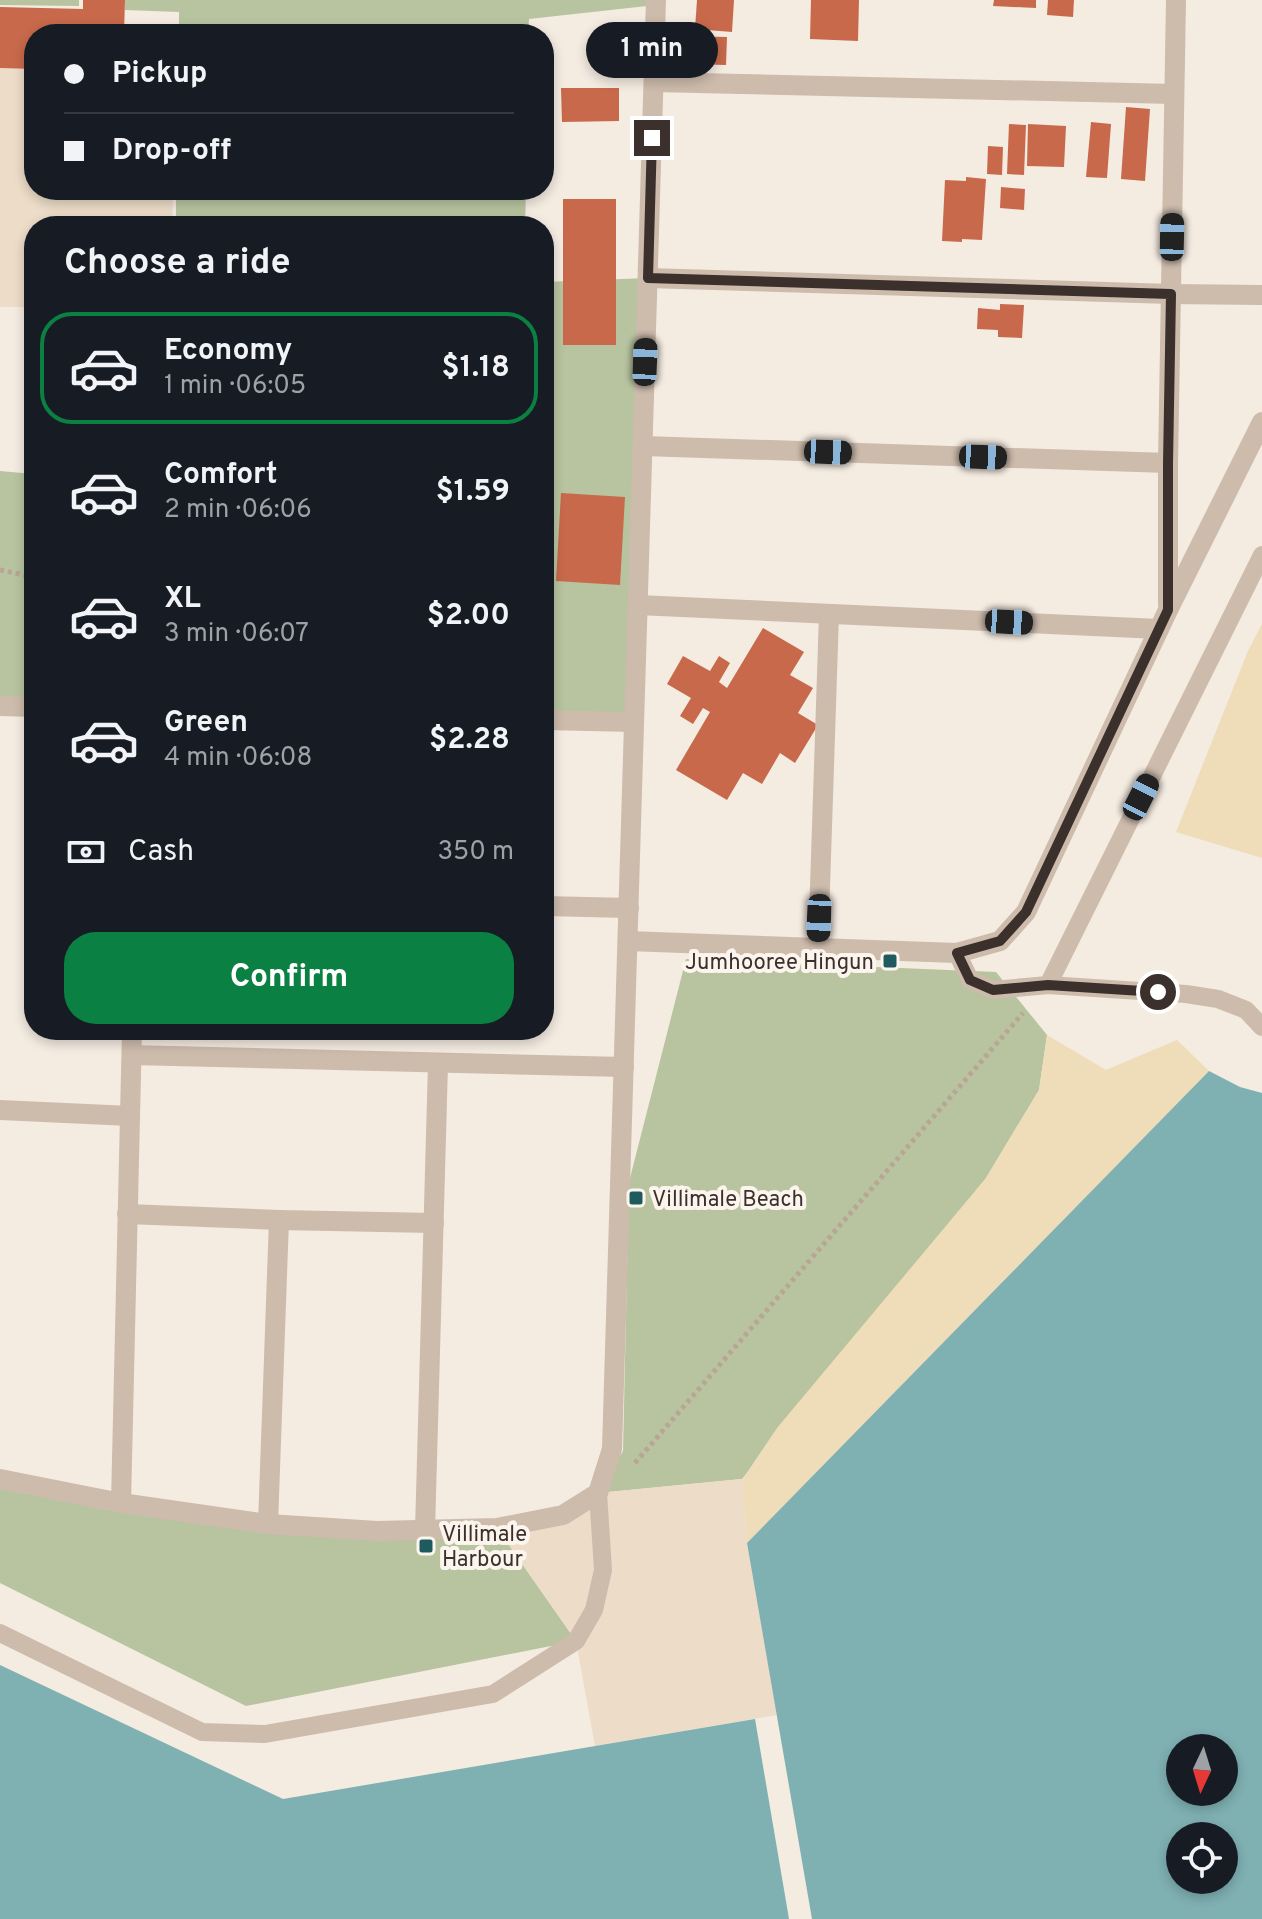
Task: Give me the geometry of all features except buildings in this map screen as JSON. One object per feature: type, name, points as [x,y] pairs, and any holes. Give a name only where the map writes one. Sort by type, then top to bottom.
[{"type":"street","points":[[0,1479],[121,1503],[268,1524],[377,1531],[497,1528],[563,1515],[598,1493],[612,1449],[656,0]]},
{"type":"street","points":[[1168,610],[1176,0]]},
{"type":"street","points":[[654,82],[1174,94]]},
{"type":"street","points":[[648,278],[1262,295]]},
{"type":"street","points":[[628,941],[957,953],[1000,941],[1026,912],[1168,610],[1262,422]]},
{"type":"street","points":[[643,446],[1168,463]]},
{"type":"street","points":[[638,605],[1159,629]]},
{"type":"street","points":[[818,948],[829,614]]},
{"type":"street","points":[[0,706],[24,707]]},
{"type":"street","points":[[554,720],[634,722]]},
{"type":"street","points":[[554,906],[629,908]]},
{"type":"street","points":[[121,1503],[132,1040]]},
{"type":"street","points":[[132,1055],[624,1067]]},
{"type":"street","points":[[425,1531],[438,1064]]},
{"type":"street","points":[[0,1110],[130,1116]]},
{"type":"street","points":[[127,1214],[434,1223]]},
{"type":"street","points":[[268,1524],[279,1220]]},
{"type":"lane","points":[[1048,985],[1262,555]]},
{"type":"lane","points":[[957,953],[970,980],[993,990],[1048,985],[1186,994],[1218,999],[1246,1010],[1262,1027]]},
{"type":"lane","points":[[0,1633],[202,1732],[265,1734],[493,1694],[576,1641],[594,1610],[603,1570],[598,1493]]},
{"type":"path","points":[[0,570],[24,575]]},
{"type":"path","points":[[631,1467],[1048,985]]},
{"type":"green space","points":[[0,0],[79,0],[79,6],[0,5]]},
{"type":"green space","points":[[125,0],[656,0],[656,5],[529,19],[529,24],[179,24],[179,12],[125,10]]},
{"type":"green space","points":[[176,200],[526,200],[525,216],[176,216]]},
{"type":"green space","points":[[648,278],[634,722],[554,720],[554,282]]},
{"type":"green space","points":[[0,471],[24,473],[24,707],[0,706]]},
{"type":"green space","points":[[686,959],[996,972],[1047,1035],[1039,1090],[986,1178],[742,1479],[598,1493],[623,1451],[629,1182]]},
{"type":"green space","points":[[0,1479],[268,1524],[497,1528],[576,1641],[246,1706],[0,1583]]},
{"type":"sand","points":[[1262,624],[1262,858],[1176,832],[1248,651]]},
{"type":"sand","points":[[1047,1035],[1106,1070],[1177,1040],[1209,1071],[747,1543],[742,1480],[777,1428],[986,1178],[1039,1090]]},
{"type":"shaded area","points":[[0,68],[24,69],[24,200],[173,200],[172,216],[24,216],[24,307],[0,307]]},
{"type":"shaded area","points":[[742,1479],[747,1543],[777,1715],[595,1746],[576,1641],[497,1528],[598,1493]]},
{"type":"water","points":[[1209,1071],[1240,1087],[1262,1093],[1262,1919],[812,1919],[747,1543]]},
{"type":"water","points":[[0,1665],[283,1799],[755,1719],[789,1919],[0,1919]]},
{"type":"place","name":"Jumhooree Hingun","points":[[890,961]]},
{"type":"place","name":"Villimale Beach","points":[[636,1198]]},
{"type":"place","name":"Villimale Harbour","points":[[426,1546]]},
{"type":"route","points":[[652,138],[648,278],[1171,294],[1168,610],[1026,912],[1000,941],[957,953],[970,980],[993,990],[1048,985],[1158,992]]}]
